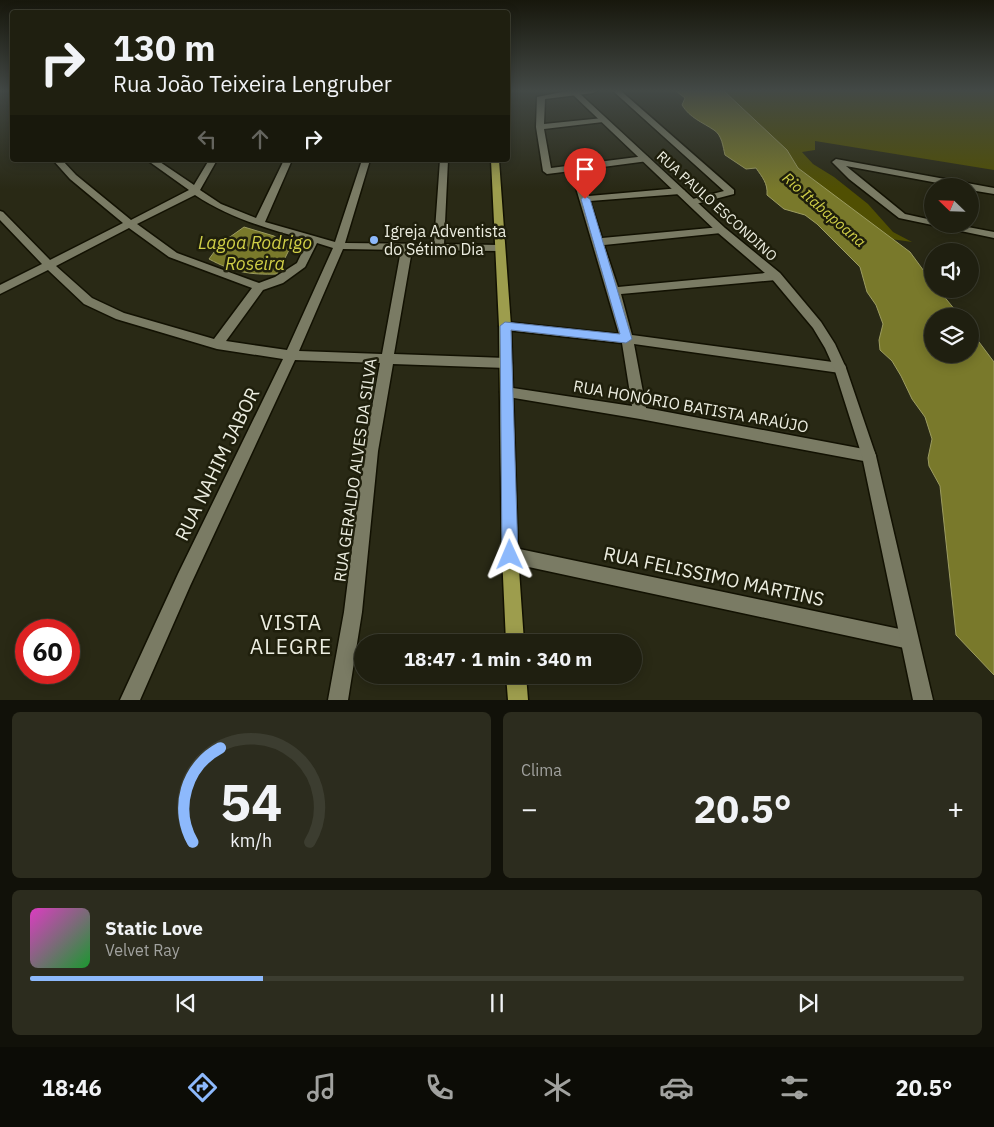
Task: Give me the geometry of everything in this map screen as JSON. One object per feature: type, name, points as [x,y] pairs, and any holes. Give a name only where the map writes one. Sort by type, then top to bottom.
[{"type":"main road","points":[[495,162],[505,326],[510,555],[515,634]]},
{"type":"main road","points":[[517,684],[518,700]]},
{"type":"street","points":[[540,124],[547,171],[645,159]]},
{"type":"street","points":[[540,127],[570,124]]},
{"type":"street","name":"RUA PAULO ESCONDINO","points":[[606,124],[722,230],[776,276],[817,325],[831,347],[840,368],[869,456],[923,700]]},
{"type":"street","points":[[654,124],[731,192],[692,202]]},
{"type":"street","points":[[59,162],[73,177],[130,224],[173,255],[259,287]]},
{"type":"street","points":[[154,162],[218,206],[258,223],[338,246],[499,248]]},
{"type":"street","points":[[0,290],[195,191],[212,162]]},
{"type":"street","points":[[258,223],[287,162]]},
{"type":"street","name":"RUA NAHIM JABOR","points":[[130,700],[184,580],[291,356],[338,246],[365,162]]},
{"type":"street","points":[[438,248],[444,162]]},
{"type":"street","points":[[924,221],[902,216],[836,162],[925,178]]},
{"type":"street","points":[[575,168],[614,291],[626,339],[640,413]]},
{"type":"street","points":[[979,188],[994,191]]},
{"type":"street","points":[[585,199],[680,190]]},
{"type":"street","points":[[0,214],[49,265],[88,301],[120,316],[217,344],[291,356],[506,362]]},
{"type":"street","points":[[598,242],[722,230]]},
{"type":"street","points":[[979,232],[994,235]]},
{"type":"street","points":[[217,344],[259,287],[279,280],[301,265],[314,239]]},
{"type":"street","name":"RUA GERALDO ALVES DA SILVA","points":[[338,700],[353,612],[372,451],[407,246]]},
{"type":"street","points":[[614,291],[776,276]]},
{"type":"street","points":[[505,326],[626,339],[840,368]]},
{"type":"street","name":"RUA HONÓRIO BATISTA ARAÚJO","points":[[507,392],[640,413],[869,456]]},
{"type":"street","name":"RUA FELISSIMO MARTINS","points":[[510,555],[909,640]]},
{"type":"shaded area","points":[[759,124],[994,124],[994,170],[815,141],[815,150],[802,152],[813,164],[834,177],[868,204],[893,232],[912,242],[891,239],[798,168],[787,150]]},
{"type":"water","name":"Rio Itabapoana","points":[[704,124],[759,124],[787,150],[798,168],[910,252],[924,271],[924,298],[945,298],[953,308],[924,308],[924,363],[979,363],[979,342],[994,362],[994,675],[956,635],[940,486],[929,466],[928,458],[932,439],[925,417],[912,399],[892,361],[880,350],[879,340],[883,324],[876,305],[867,292],[860,267],[817,224],[805,215],[784,209],[767,195],[766,184],[756,168],[746,169],[725,155],[722,141],[717,132]]},
{"type":"water","name":"Lagoa Rodrigo Roseira","points":[[244,227],[274,236],[291,246],[277,274],[242,272],[209,259],[220,244]]},
{"type":"place","name":"Igreja Adventista do Sétimo Dia","points":[[374,240]]},
{"type":"district","name":"VISTA ALEGRE","points":[[291,635]]},
{"type":"route","points":[[510,555],[505,326],[626,339],[614,291],[585,199]]}]
